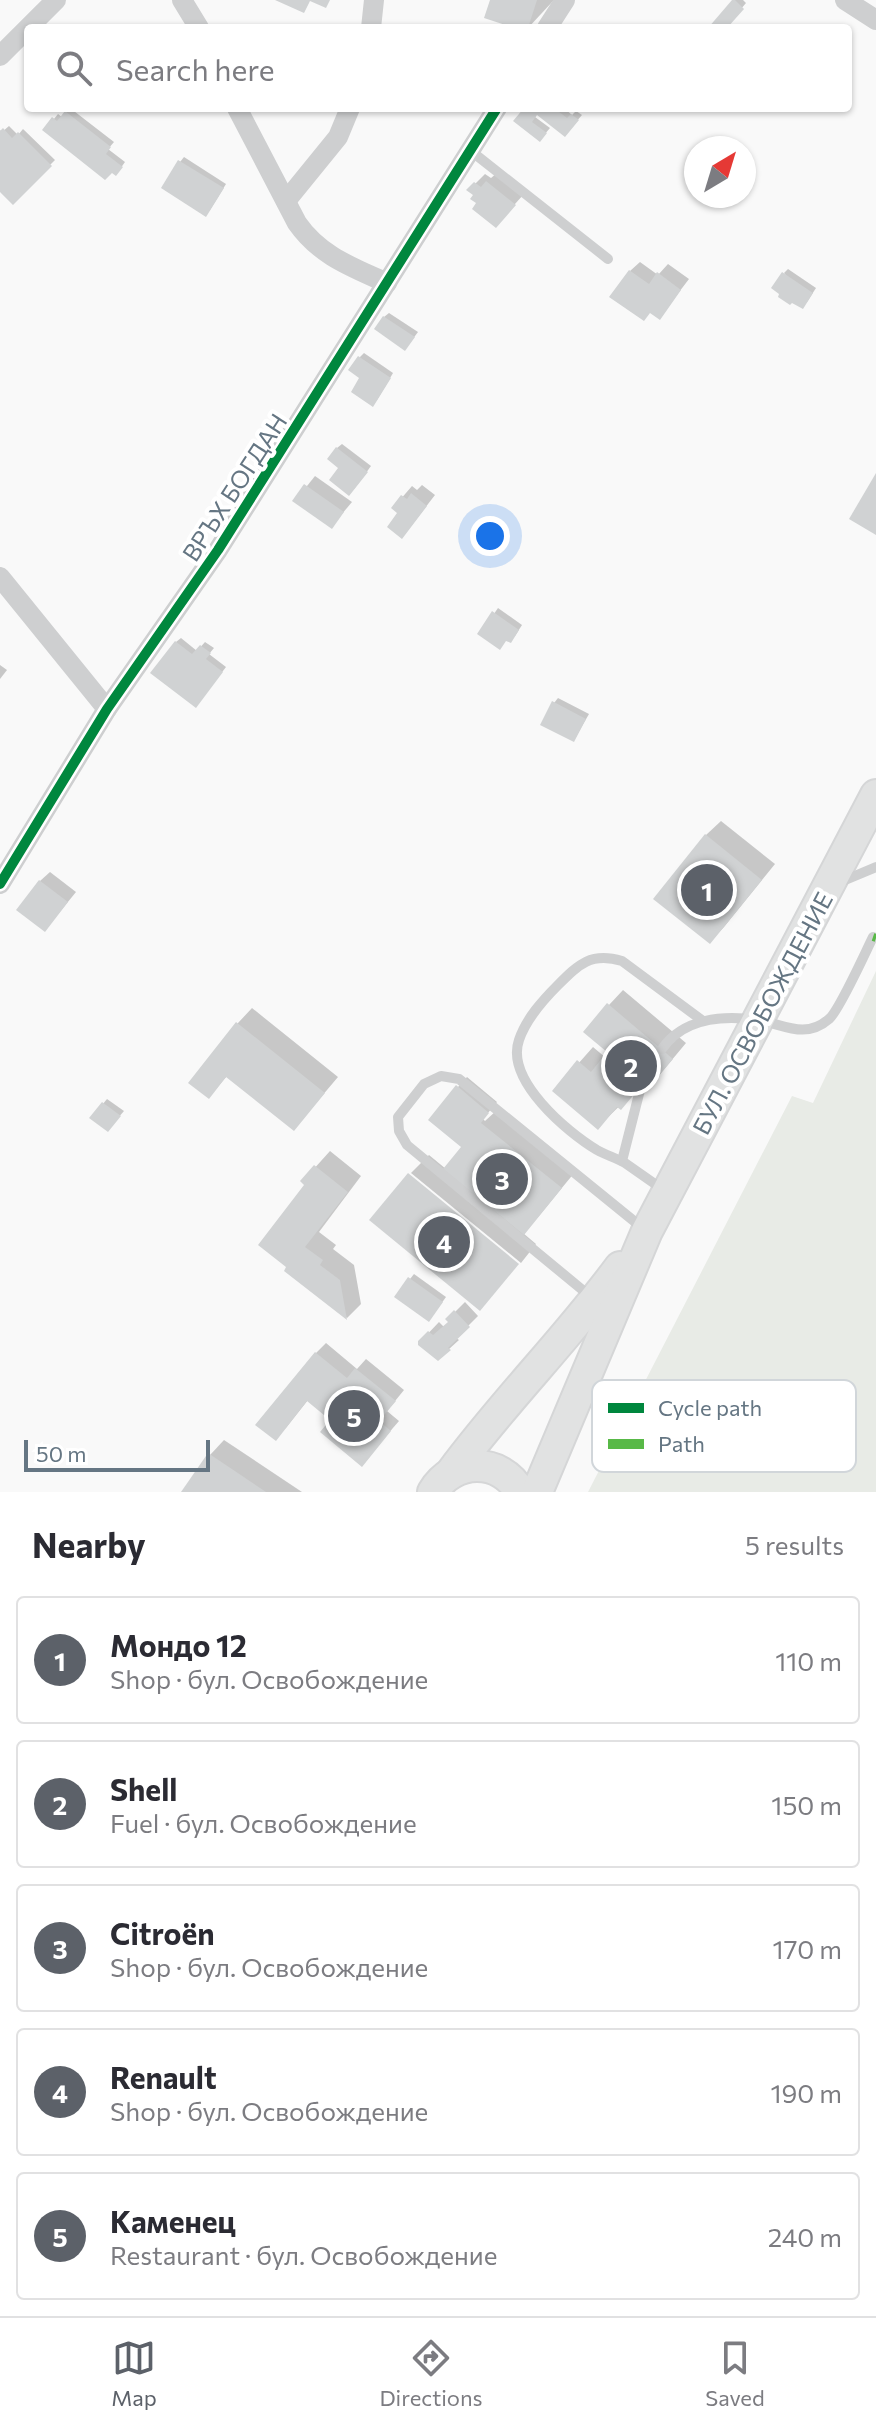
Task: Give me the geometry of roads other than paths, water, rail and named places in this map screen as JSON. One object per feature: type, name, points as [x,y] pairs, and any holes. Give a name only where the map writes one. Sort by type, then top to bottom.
[{"type":"main road","name":"БУЛ. ОСВОБОЖДЕНИЕ","points":[[537,1492],[647,1231],[876,795]]},
{"type":"main road","name":"БУЛ. ОСВОБОЖДЕНИЕ","points":[[442,1482],[595,1300],[647,1231]]},
{"type":"main road","points":[[442,1482],[467,1466],[485,1466],[502,1472],[520,1492]]},
{"type":"street","points":[[32,24],[56,0]]},
{"type":"street","points":[[182,0],[197,24]]},
{"type":"street","points":[[371,24],[374,0]]},
{"type":"street","points":[[550,24],[565,0]]},
{"type":"street","points":[[845,0],[876,20]]},
{"type":"street","points":[[0,56],[24,32]]},
{"type":"street","points":[[239,112],[309,240],[330,256],[387,283]]},
{"type":"street","points":[[286,201],[338,137],[348,112]]},
{"type":"street","name":"ВРЪХ БОГДАН","points":[[0,884],[107,709],[218,550],[495,112]]},
{"type":"street","points":[[0,577],[107,709]]},
{"type":"lane","points":[[471,151],[608,259]]},
{"type":"lane","points":[[829,886],[876,867]]},
{"type":"lane","points":[[662,1049],[683,1028],[717,1019],[759,1020],[786,1029],[813,1029],[831,1018],[873,937]]},
{"type":"lane","points":[[666,1192],[563,1126],[521,1075],[518,1043],[532,1014],[576,967],[590,959],[607,957],[622,961],[703,1021]]},
{"type":"lane","points":[[595,1300],[407,1145],[399,1131],[398,1117],[424,1084],[441,1076],[459,1079],[647,1231]]},
{"type":"lane","points":[[622,1161],[641,1086]]},
{"type":"place","name":"Мондо 12","points":[[707,890]]},
{"type":"place","name":"Shell","points":[[631,1066]]},
{"type":"place","name":"Citroën","points":[[502,1179]]},
{"type":"place","name":"Renault","points":[[444,1242]]},
{"type":"place","name":"Каменец","points":[[354,1416]]}]
